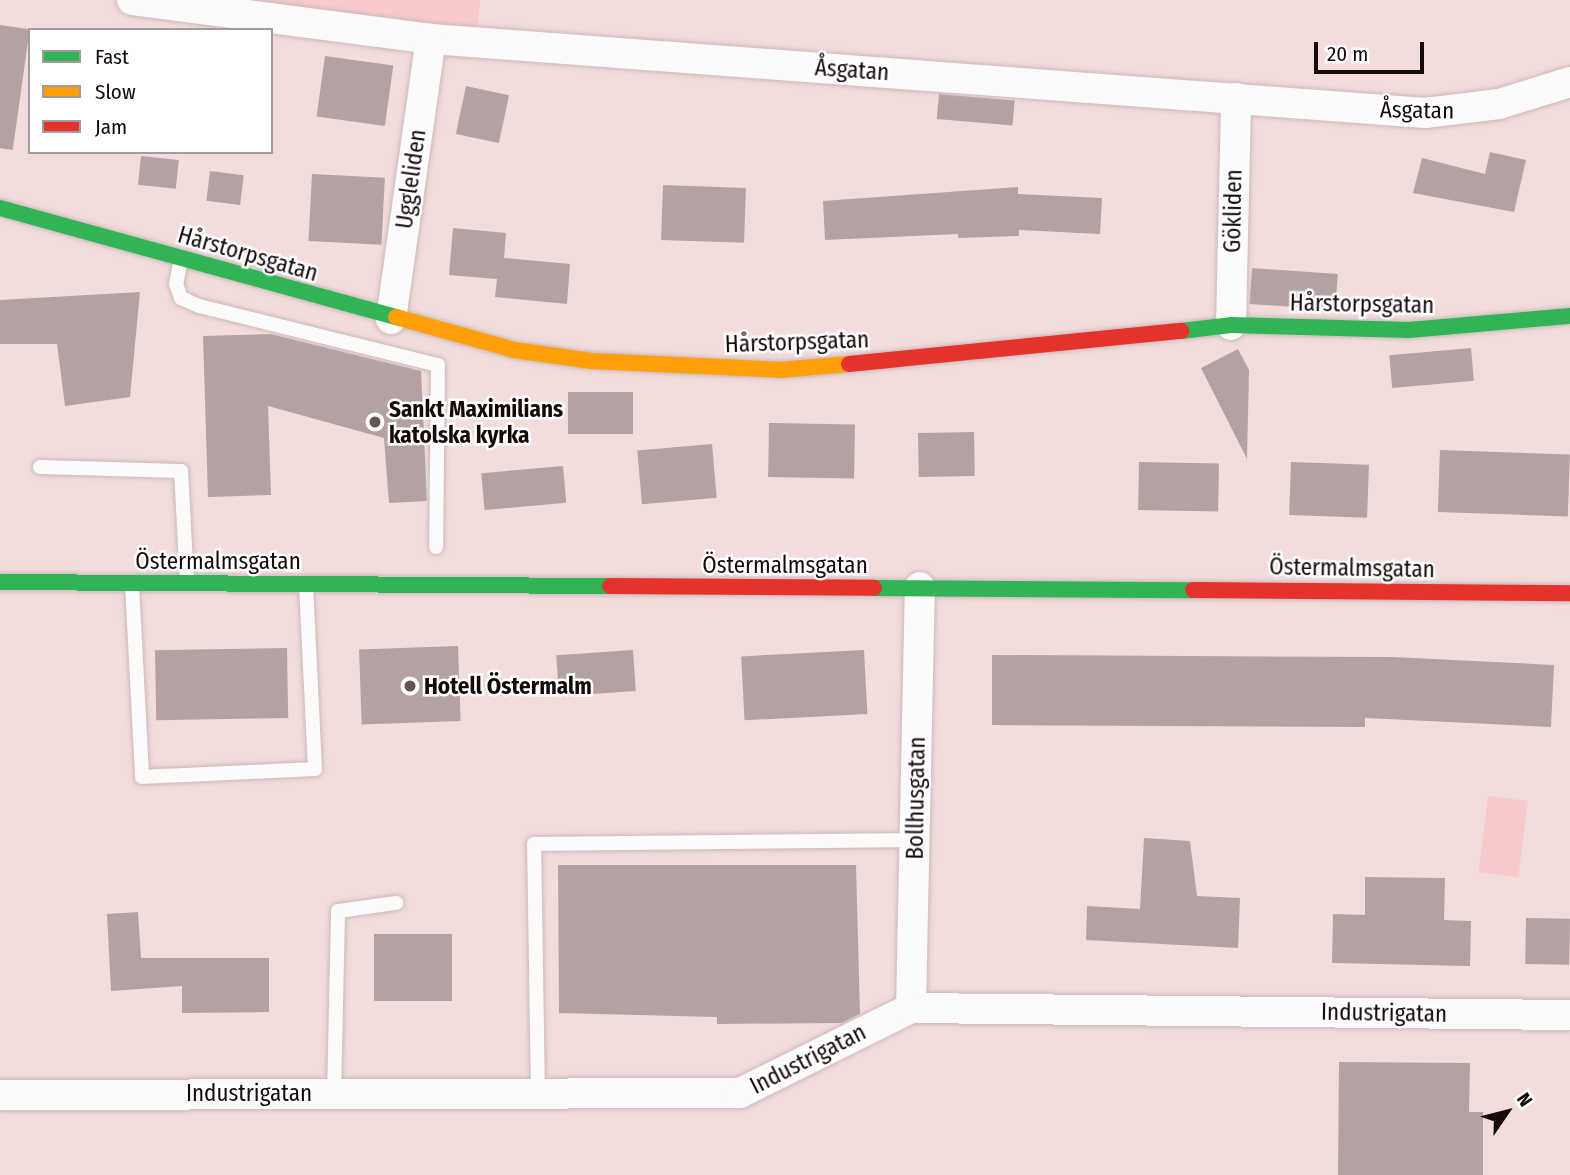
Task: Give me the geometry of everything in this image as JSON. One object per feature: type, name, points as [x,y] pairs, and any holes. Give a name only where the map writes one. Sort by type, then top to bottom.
[{"type":"street","name":"Åsgatan","points":[[132,0],[431,39],[1425,113],[1478,108],[1570,82]]},
{"type":"street","name":"Uggleliden","points":[[391,318],[431,39]]},
{"type":"street","name":"Gökliden","points":[[1231,325],[1236,98]]},
{"type":"street","name":"Hårstorpsgatan","points":[[0,208],[514,351],[579,359],[780,370],[1052,347],[1231,325],[1409,330],[1517,324],[1570,316]]},
{"type":"street","name":"Östermalmsgatan","points":[[0,582],[1570,593]]},
{"type":"street","name":"Bollhusgatan","points":[[911,1008],[920,587]]},
{"type":"street","name":"Industrigatan","points":[[0,1095],[740,1093],[911,1008],[1570,1015]]},
{"type":"lane","points":[[181,259],[176,284],[181,298],[199,306],[438,365],[436,547]]},
{"type":"lane","points":[[40,467],[181,471],[187,584]]},
{"type":"lane","points":[[132,584],[142,777],[315,769],[306,584]]},
{"type":"lane","points":[[538,1094],[534,844],[915,840]]},
{"type":"lane","points":[[334,1093],[338,911],[396,903]]},
{"type":"shaded area","points":[[164,0],[480,0],[476,44]]},
{"type":"shaded area","points":[[1488,796],[1528,801],[1518,877],[1479,872]]},
{"type":"building","points":[[0,25],[28,29],[13,150],[0,148]]},
{"type":"building","points":[[325,56],[393,66],[385,126],[317,116]]},
{"type":"building","points":[[466,86],[509,95],[499,143],[456,134]]},
{"type":"building","points":[[939,94],[1015,101],[1013,126],[937,119]]},
{"type":"building","points":[[1490,152],[1526,160],[1514,212],[1413,193],[1422,158],[1485,174]]},
{"type":"building","points":[[141,156],[179,160],[176,189],[138,185]]},
{"type":"building","points":[[210,171],[244,175],[240,205],[206,201]]},
{"type":"building","points":[[312,174],[385,178],[381,245],[308,241]]},
{"type":"building","points":[[663,185],[746,188],[744,243],[661,240]]},
{"type":"building","points":[[1018,187],[1018,194],[1102,198],[1100,234],[1019,230],[1019,236],[958,238],[958,234],[825,240],[823,201]]},
{"type":"building","points":[[453,228],[506,233],[504,258],[570,264],[567,304],[495,297],[497,279],[449,275]]},
{"type":"building","points":[[1252,268],[1338,274],[1335,310],[1249,304]]},
{"type":"building","points":[[140,292],[130,397],[65,406],[57,344],[0,344],[0,300]]},
{"type":"building","name":"Sankt Maximilians katolska kyrka","points":[[271,334],[421,371],[427,501],[389,503],[384,438],[268,406],[271,495],[208,497],[203,336]]},
{"type":"building","points":[[1471,348],[1474,381],[1392,388],[1389,355]]},
{"type":"building","points":[[1238,349],[1249,370],[1247,459],[1201,368]]},
{"type":"building","points":[[568,392],[633,392],[633,434],[568,434]]},
{"type":"building","points":[[769,423],[855,425],[854,478],[768,477]]},
{"type":"building","points":[[974,432],[975,476],[919,477],[918,433]]},
{"type":"building","points":[[712,444],[717,498],[642,504],[637,451]]},
{"type":"building","points":[[1440,450],[1570,455],[1568,516],[1438,512]]},
{"type":"building","points":[[1139,462],[1219,463],[1218,511],[1138,510]]},
{"type":"building","points":[[1291,462],[1369,465],[1367,518],[1289,515]]},
{"type":"building","points":[[563,466],[566,503],[485,510],[481,473]]},
{"type":"building","name":"Hotell Östermalm","points":[[458,646],[461,721],[362,724],[359,649]]},
{"type":"building","points":[[287,648],[288,718],[156,720],[155,650]]},
{"type":"building","points":[[633,650],[636,691],[559,696],[556,655]]},
{"type":"building","points":[[864,650],[867,714],[745,720],[741,656]]},
{"type":"building","points":[[992,655],[1392,657],[1554,665],[1551,727],[1365,718],[1365,727],[992,725]]},
{"type":"building","points":[[1144,838],[1190,841],[1197,896],[1240,898],[1238,948],[1086,940],[1087,906],[1140,909]]},
{"type":"building","points":[[558,865],[856,865],[860,1014],[842,1023],[717,1024],[717,1017],[559,1013]]},
{"type":"building","points":[[1365,877],[1445,878],[1444,920],[1471,921],[1470,966],[1332,963],[1333,914],[1365,915]]},
{"type":"building","points":[[138,912],[141,958],[269,958],[269,1012],[182,1013],[182,986],[111,991],[107,914]]},
{"type":"building","points":[[1526,918],[1570,919],[1569,965],[1525,964]]},
{"type":"building","points":[[374,934],[452,934],[452,1001],[374,1001]]},
{"type":"building","points":[[1339,1062],[1470,1063],[1469,1112],[1483,1112],[1483,1175],[1338,1175]]},
{"type":"traffic: fast","points":[[0,208],[396,317]]},
{"type":"traffic: fast","points":[[1181,331],[1231,325],[1409,330],[1570,316]]},
{"type":"traffic: fast","points":[[0,582],[610,586]]},
{"type":"traffic: fast","points":[[874,588],[1193,590]]},
{"type":"traffic: slow","points":[[396,317],[514,350],[592,361],[780,370],[849,364]]},
{"type":"traffic: jam","points":[[849,364],[1181,331]]},
{"type":"traffic: jam","points":[[610,586],[874,588]]},
{"type":"traffic: jam","points":[[1193,590],[1570,593]]},
{"type":"place","name":"Sankt Maximilians katolska kyrka","points":[[375,422]]},
{"type":"place","name":"Hotell Östermalm","points":[[410,686]]}]
